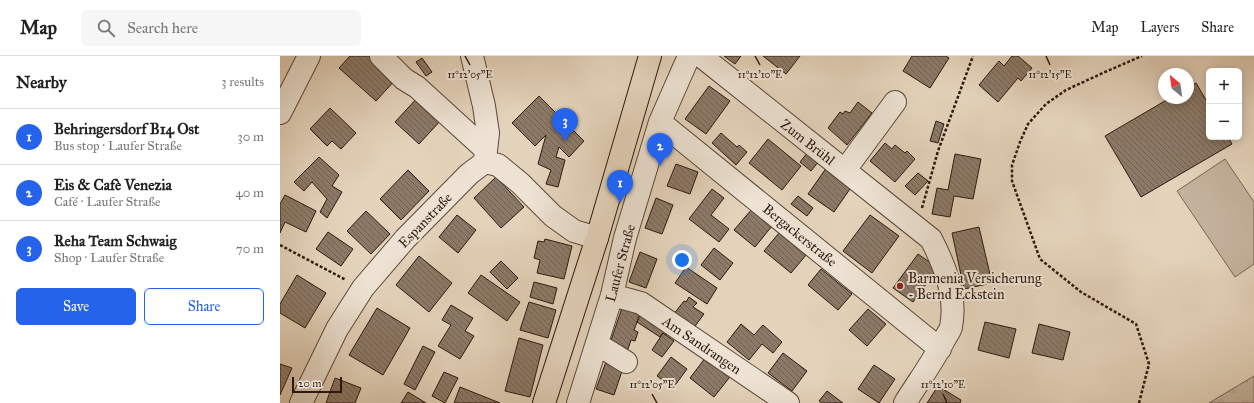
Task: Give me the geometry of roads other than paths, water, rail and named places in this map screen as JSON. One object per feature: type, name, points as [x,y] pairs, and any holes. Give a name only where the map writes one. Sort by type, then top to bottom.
[{"type":"main road","name":"Laufer Straße","points":[[544,403],[598,234],[650,56]]},
{"type":"street","points":[[280,113],[309,56]]},
{"type":"street","points":[[381,56],[404,79],[417,87],[486,156],[520,183],[553,216],[574,231],[625,238]]},
{"type":"street","points":[[472,56],[484,106],[488,133],[486,156]]},
{"type":"street","name":"Laufer Straße","points":[[580,402],[612,295],[625,238],[660,122],[688,56]]},
{"type":"street","name":"Zum Brühl","points":[[701,56],[931,239],[949,279],[952,304],[951,328],[906,403]]},
{"type":"street","points":[[845,170],[895,102]]},
{"type":"street","name":"Bergackerstraße","points":[[660,122],[940,348]]},
{"type":"street","name":"Espanstraße","points":[[301,403],[337,329],[363,288],[404,239],[486,156]]},
{"type":"street","name":"Am Sandrangen","points":[[612,295],[641,303],[788,403]]},
{"type":"street","points":[[597,344],[626,362]]},
{"type":"place","name":"Reha Team Schwaig","points":[[565,141]]},
{"type":"place","name":"Eis & Cafè Venezia","points":[[660,166]]},
{"type":"place","name":"Behringersdorf B14 Ost","points":[[620,203]]},
{"type":"place","name":"Barmenia Versicherung - Bernd Eckstein","points":[[900,286]]}]
